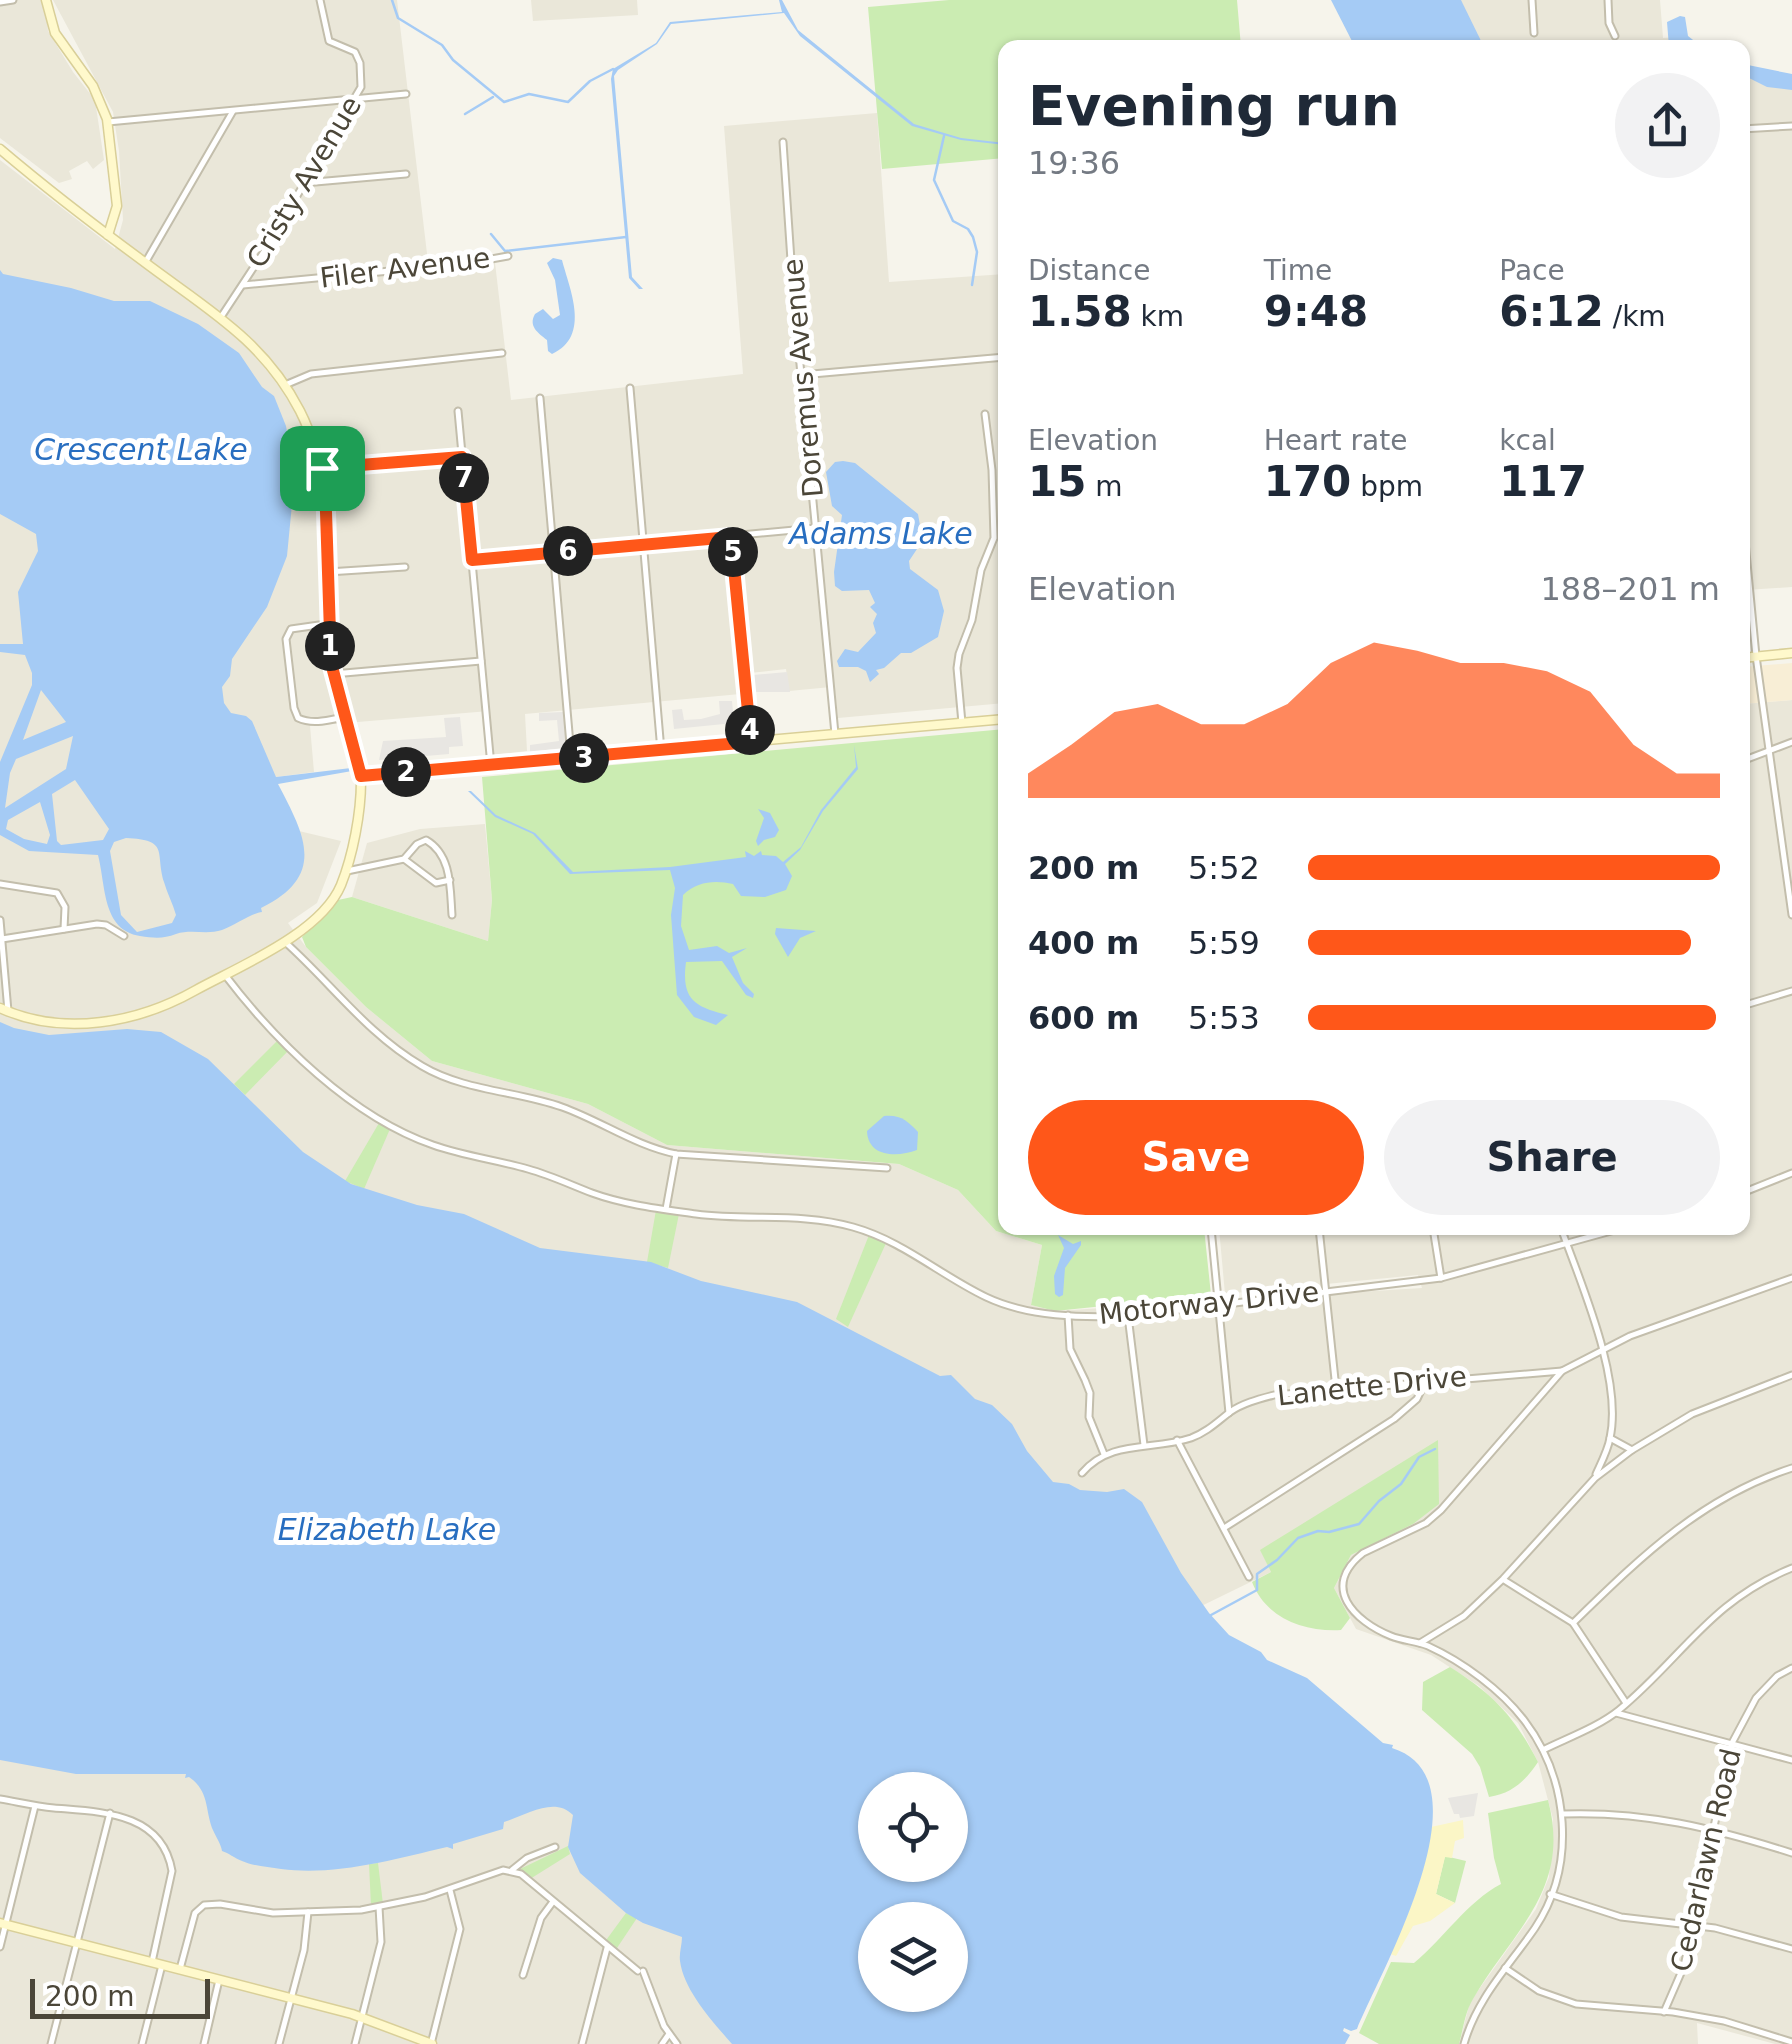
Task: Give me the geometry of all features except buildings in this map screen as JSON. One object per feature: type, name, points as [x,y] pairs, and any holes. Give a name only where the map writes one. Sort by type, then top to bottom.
[{"type":"street","points":[[0,2],[13,0]]},
{"type":"street","points":[[46,0],[57,36],[95,89],[108,122],[117,200],[115,220],[108,235]]},
{"type":"street","name":"Cristy Avenue","points":[[221,317],[362,87],[355,52],[329,40],[320,0]]},
{"type":"street","points":[[1532,0],[1534,33]]},
{"type":"street","points":[[1608,0],[1609,23],[1615,36]]},
{"type":"street","points":[[108,122],[406,94]]},
{"type":"street","points":[[145,263],[233,111]]},
{"type":"street","points":[[1750,129],[1792,126]]},
{"type":"street","name":"Doremus Avenue","points":[[783,142],[836,734]]},
{"type":"street","points":[[0,149],[108,235],[221,317],[256,347],[285,385],[308,428],[322,468],[332,674],[356,747],[361,776],[356,822],[340,886],[317,919],[225,974],[147,1013],[116,1020],[60,1024],[4,1010],[0,920]]},
{"type":"street","points":[[304,183],[406,174]]},
{"type":"street","name":"Filer Avenue","points":[[242,284],[464,264],[508,256]]},
{"type":"street","points":[[285,385],[311,374],[502,353]]},
{"type":"street","points":[[801,375],[998,358]]},
{"type":"street","points":[[630,388],[661,751]]},
{"type":"street","points":[[540,398],[571,759]]},
{"type":"street","points":[[458,411],[490,766]]},
{"type":"street","points":[[962,723],[957,668],[994,538],[985,414]]},
{"type":"street","points":[[322,468],[462,457]]},
{"type":"street","points":[[472,560],[816,528]]},
{"type":"street","points":[[731,537],[751,742]]},
{"type":"street","points":[[328,572],[405,567]]},
{"type":"street","points":[[1750,593],[1792,914]]},
{"type":"street","points":[[330,624],[298,626],[291,629],[286,639],[294,708],[304,721],[344,716]]},
{"type":"street","points":[[1750,657],[1792,653]]},
{"type":"street","points":[[332,674],[481,661]]},
{"type":"street","points":[[361,776],[998,720]]},
{"type":"street","points":[[1750,758],[1792,742]]},
{"type":"street","points":[[344,872],[404,860],[417,844],[426,840],[435,846],[450,880],[452,915]]},
{"type":"street","points":[[404,860],[436,883],[450,880]]},
{"type":"street","points":[[0,884],[57,893],[64,907],[64,928]]},
{"type":"street","points":[[2,938],[106,925],[124,936]]},
{"type":"street","points":[[284,940],[358,1016],[423,1066],[472,1086],[524,1094],[676,1154],[886,1168]]},
{"type":"street","name":"Motorway Drive","points":[[225,974],[310,1066],[348,1099],[387,1124],[431,1144],[528,1168],[594,1194],[666,1210],[733,1218],[810,1218],[856,1228],[889,1240],[989,1298],[1030,1310],[1128,1316],[1441,1278],[1596,1235]]},
{"type":"street","points":[[1750,1004],[1792,991]]},
{"type":"street","points":[[666,1210],[676,1154]]},
{"type":"street","points":[[1750,1190],[1792,1174]]},
{"type":"street","points":[[1212,1235],[1229,1413]]},
{"type":"street","points":[[1320,1235],[1336,1389]]},
{"type":"street","points":[[1434,1235],[1441,1278]]},
{"type":"street","points":[[1563,1235],[1603,1350],[1611,1409],[1610,1438],[1595,1478]]},
{"type":"street","points":[[1464,2044],[1474,2014],[1538,1923],[1550,1894],[1562,1852],[1562,1814],[1552,1772],[1524,1720],[1468,1670],[1420,1643],[1391,1636],[1358,1617],[1343,1596],[1348,1569],[1363,1554],[1414,1530],[1441,1510],[1562,1371],[1686,1313],[1792,1278]]},
{"type":"street","points":[[1068,1314],[1070,1348],[1090,1393],[1089,1417],[1104,1454]]},
{"type":"street","points":[[1128,1316],[1144,1445]]},
{"type":"street","name":"Lanette Drive","points":[[1082,1473],[1104,1454],[1205,1431],[1229,1413],[1274,1395],[1562,1371]]},
{"type":"street","points":[[1420,1643],[1464,1616],[1595,1478],[1632,1450],[1692,1414],[1792,1376]]},
{"type":"street","points":[[1224,1528],[1394,1419],[1417,1399],[1425,1382]]},
{"type":"street","points":[[1610,1438],[1632,1450]]},
{"type":"street","points":[[1177,1440],[1250,1577]]},
{"type":"street","points":[[1573,1623],[1656,1543],[1728,1495],[1792,1468]]},
{"type":"street","points":[[1542,1750],[1616,1712],[1704,1622],[1731,1601],[1792,1568]]},
{"type":"street","points":[[1503,1579],[1573,1623],[1626,1703]]},
{"type":"street","name":"Cedarlawn Road","points":[[1664,2012],[1684,1966],[1732,1743],[1756,1698],[1777,1676],[1792,1668]]},
{"type":"street","points":[[1616,1712],[1792,1760]]},
{"type":"street","points":[[0,1800],[110,1814],[145,1826],[170,1860],[170,1886],[142,2044]]},
{"type":"street","points":[[0,1946],[2,1923],[20,1874],[35,1806]]},
{"type":"street","points":[[1562,1814],[1613,1812],[1671,1820],[1792,1853]]},
{"type":"street","points":[[51,2044],[110,1814]]},
{"type":"street","points":[[180,1970],[195,1914],[204,1905],[267,1912],[379,1908],[512,1870],[526,1858],[555,1847]]},
{"type":"street","points":[[512,1870],[640,1971],[668,2034],[677,2044]]},
{"type":"street","points":[[2,1923],[362,2017],[431,2044],[460,1928],[450,1890]]},
{"type":"street","points":[[1550,1894],[1621,1916],[1744,1933],[1792,1949]]},
{"type":"street","points":[[523,1975],[541,1918],[552,1902]]},
{"type":"street","points":[[355,2044],[382,1940],[379,1908]]},
{"type":"street","points":[[279,2044],[305,1944],[308,1912]]},
{"type":"street","points":[[582,2044],[607,1948]]},
{"type":"street","points":[[1505,1968],[1539,1991],[1576,2004],[1724,2021],[1792,2042]]},
{"type":"street","points":[[204,2044],[219,1980]]},
{"type":"street","points":[[662,2044],[668,2034]]},
{"type":"shaded area","points":[[0,0],[45,0],[48,31],[95,100],[104,160],[93,169],[87,161],[69,171],[72,179],[59,183],[0,138]]},
{"type":"shaded area","points":[[53,0],[397,0],[428,262],[494,254],[511,400],[743,374],[724,126],[877,113],[889,282],[998,274],[998,704],[838,718],[821,566],[831,687],[789,691],[786,669],[750,673],[751,693],[525,714],[527,751],[493,755],[489,711],[310,726],[314,772],[276,777],[167,748],[0,313],[0,160],[115,249],[123,220],[113,112]]},
{"type":"shaded area","points":[[531,0],[637,0],[638,15],[533,21]]},
{"type":"shaded area","points":[[1419,0],[1660,0],[1663,38],[1686,40],[1446,40]]},
{"type":"shaded area","points":[[1750,73],[1792,80],[1792,587],[1750,590]]},
{"type":"shaded area","points":[[0,462],[282,827],[341,841],[317,903],[288,923],[306,947],[366,1007],[432,1061],[588,1104],[667,1145],[899,1164],[958,1190],[998,1235],[1042,1245],[1031,1305],[1055,1311],[1422,1288],[1418,1275],[1225,1294],[1220,1235],[1750,1235],[1750,703],[1792,700],[1792,2044],[1775,2044],[1697,2023],[1698,2044],[1459,2044],[1470,2002],[1536,1909],[1549,1877],[1553,1819],[1538,1762],[1518,1723],[1479,1686],[1431,1655],[1356,1629],[1334,1588],[1351,1555],[1413,1524],[1261,1550],[1271,1572],[1138,1637],[0,1076]]},
{"type":"shaded area","points":[[1792,663],[1792,700],[1750,703],[1750,666]]},
{"type":"shaded area","points":[[787,672],[790,692],[755,692],[753,675]]},
{"type":"shaded area","points":[[719,701],[732,701],[734,723],[674,729],[672,710],[682,709],[684,720],[701,719],[720,714]]},
{"type":"shaded area","points":[[563,712],[563,748],[530,752],[530,745],[559,741],[557,720],[539,721],[539,713]]},
{"type":"shaded area","points":[[460,717],[463,746],[449,747],[449,754],[379,760],[383,741],[446,737],[444,718]]},
{"type":"shaded area","points":[[485,824],[492,900],[488,941],[352,897],[367,843],[420,829]]},
{"type":"shaded area","points":[[0,1674],[683,1776],[841,2044],[0,2044]]},
{"type":"shaded area","points":[[1478,1793],[1474,1816],[1460,1818],[1454,1814],[1448,1798]]},
{"type":"green space","points":[[949,0],[1237,0],[1240,40],[998,40],[998,159],[882,169],[868,7]]},
{"type":"green space","points":[[998,730],[998,1232],[958,1190],[899,1164],[667,1145],[588,1104],[432,1061],[366,1007],[306,947],[302,937],[338,900],[352,897],[488,941],[492,900],[482,777]]},
{"type":"green space","points":[[280,1038],[290,1049],[245,1095],[234,1084]]},
{"type":"green space","points":[[379,1123],[390,1129],[364,1189],[345,1181]]},
{"type":"green space","points":[[656,1210],[679,1214],[668,1268],[647,1262]]},
{"type":"green space","points":[[869,1235],[887,1241],[848,1327],[836,1319]]},
{"type":"green space","points":[[1009,1235],[1205,1235],[1211,1295],[1055,1311],[1031,1305],[1042,1245]]},
{"type":"green space","points":[[1438,1440],[1439,1504],[1413,1524],[1351,1555],[1334,1588],[1350,1618],[1341,1630],[1300,1625],[1266,1605],[1252,1582],[1271,1572],[1260,1550]]},
{"type":"green space","points":[[1450,1667],[1502,1708],[1538,1762],[1505,1793],[1489,1797],[1472,1754],[1422,1710],[1423,1682]]},
{"type":"green space","points":[[1548,1800],[1553,1832],[1552,1860],[1545,1885],[1473,1999],[1459,2044],[1379,2044],[1359,2033],[1391,1962],[1414,1963],[1477,1900],[1501,1884],[1488,1813]]},
{"type":"green space","points":[[568,1846],[570,1854],[530,1879],[520,1869]]},
{"type":"green space","points":[[1445,1856],[1466,1861],[1455,1903],[1436,1894]]},
{"type":"green space","points":[[378,1863],[383,1904],[371,1906],[369,1864]]},
{"type":"green space","points":[[626,1913],[637,1918],[615,1951],[604,1943]]},
{"type":"sand","points":[[1463,1820],[1464,1838],[1455,1841],[1452,1858],[1445,1857],[1436,1894],[1455,1903],[1430,1921],[1413,1926],[1396,1956],[1390,1954],[1416,1892],[1431,1827]]},
{"type":"water","points":[[779,0],[798,30],[914,124],[998,144],[961,140],[912,126],[800,36],[784,13],[671,24],[657,44],[614,76],[632,277],[643,289],[639,289],[629,278],[613,69],[656,43],[670,22],[782,12]]},
{"type":"water","points":[[1331,0],[1461,0],[1481,40],[1351,40]]},
{"type":"water","points":[[1685,17],[1688,36],[1693,40],[1668,40],[1667,22]]},
{"type":"water","points":[[1750,65],[1792,74],[1792,90],[1767,87],[1750,78]]},
{"type":"water","points":[[553,258],[562,260],[575,324],[564,346],[552,354],[533,322],[535,314],[543,309],[553,319],[560,315],[555,280],[547,263]]},
{"type":"water","name":"Crescent Lake","points":[[0,270],[3,274],[114,301],[150,301],[198,324],[239,353],[262,387],[274,396],[290,448],[287,452],[293,494],[287,556],[267,607],[232,659],[230,676],[222,687],[224,703],[231,713],[252,721],[276,777],[351,768],[352,771],[278,784],[302,837],[303,867],[296,882],[261,908],[262,912],[216,931],[158,938],[140,936],[128,932],[112,916],[98,855],[29,851],[0,835],[0,762],[32,685],[32,673],[25,655],[0,652],[0,644],[23,644],[18,592],[38,551],[36,534],[0,514]],"holes":[[[41,690],[66,722],[23,740]],[[73,736],[66,769],[5,808],[16,759]],[[75,780],[109,829],[103,840],[61,845],[57,841],[52,794]],[[40,802],[50,835],[47,844],[24,839],[6,829],[8,820]],[[126,838],[155,845],[176,915],[172,923],[137,932],[121,915],[110,851],[114,842]]]},
{"type":"water","name":"Adams Lake","points":[[835,462],[855,463],[918,514],[921,531],[909,561],[910,569],[938,590],[944,611],[938,637],[911,653],[901,653],[876,670],[879,674],[870,682],[866,671],[839,667],[837,661],[845,649],[858,652],[876,633],[873,623],[877,614],[870,607],[875,603],[869,590],[842,591],[835,586],[842,515],[832,506],[826,472]]},
{"type":"water","points":[[854,745],[858,769],[823,811],[800,850],[785,864],[792,876],[786,890],[765,897],[741,896],[733,884],[713,882],[700,884],[683,895],[681,926],[689,950],[717,946],[729,953],[747,948],[732,957],[753,998],[746,995],[722,961],[686,962],[686,985],[693,1000],[728,1015],[716,1025],[694,1017],[677,995],[671,915],[675,888],[670,870],[570,874],[533,834],[495,817],[468,791],[496,815],[535,833],[573,872],[670,867],[746,857],[745,851],[754,856],[761,851],[762,855],[776,856],[783,862],[801,847],[821,810],[856,767]]},
{"type":"water","points":[[758,809],[770,813],[779,830],[775,837],[758,846],[756,841],[764,818]]},
{"type":"water","points":[[776,928],[816,931],[800,938],[788,957],[775,934]]},
{"type":"water","name":"Elizabeth Lake","points":[[0,1022],[49,1035],[127,1029],[161,1032],[208,1059],[303,1152],[351,1184],[417,1205],[464,1214],[540,1248],[651,1262],[701,1281],[797,1302],[940,1376],[951,1375],[975,1399],[992,1405],[1012,1424],[1027,1451],[1053,1482],[1080,1490],[1124,1489],[1142,1502],[1181,1573],[1229,1635],[1261,1652],[1267,1660],[1307,1678],[1383,1743],[1393,1745],[1420,1767],[1432,1797],[1431,1836],[1405,1923],[1357,2029],[1344,2028],[1350,2035],[1345,2044],[732,2044],[687,1984],[680,1961],[682,1937],[626,1913],[580,1873],[568,1847],[573,1815],[566,1810],[549,1807],[531,1812],[504,1822],[503,1829],[453,1844],[453,1849],[447,1847],[342,1869],[301,1871],[246,1863],[222,1851],[203,1794],[195,1782],[185,1778],[186,1774],[76,1774],[0,1760]]},
{"type":"water","points":[[884,1116],[899,1117],[918,1132],[917,1150],[893,1154],[873,1146],[867,1131]]},
{"type":"water","points":[[1058,1235],[1073,1244],[1081,1241],[1065,1268],[1063,1295],[1059,1297],[1055,1294],[1054,1276],[1064,1248]]},
{"type":"waterway","points":[[392,0],[398,18],[442,45],[453,60],[504,102],[529,94],[568,102],[590,81],[613,69]]},
{"type":"waterway","points":[[465,114],[493,97]]},
{"type":"waterway","points":[[944,136],[934,180],[953,221],[968,229],[973,237],[977,252],[972,285]]},
{"type":"waterway","points":[[491,234],[505,251],[626,237]]},
{"type":"waterway","points":[[1211,1615],[1257,1590],[1257,1574],[1298,1538],[1359,1524],[1401,1484],[1419,1457],[1435,1449]]},
{"type":"route","points":[[462,457],[472,560],[731,537],[751,742],[361,776],[331,663],[322,468],[462,457]]}]
